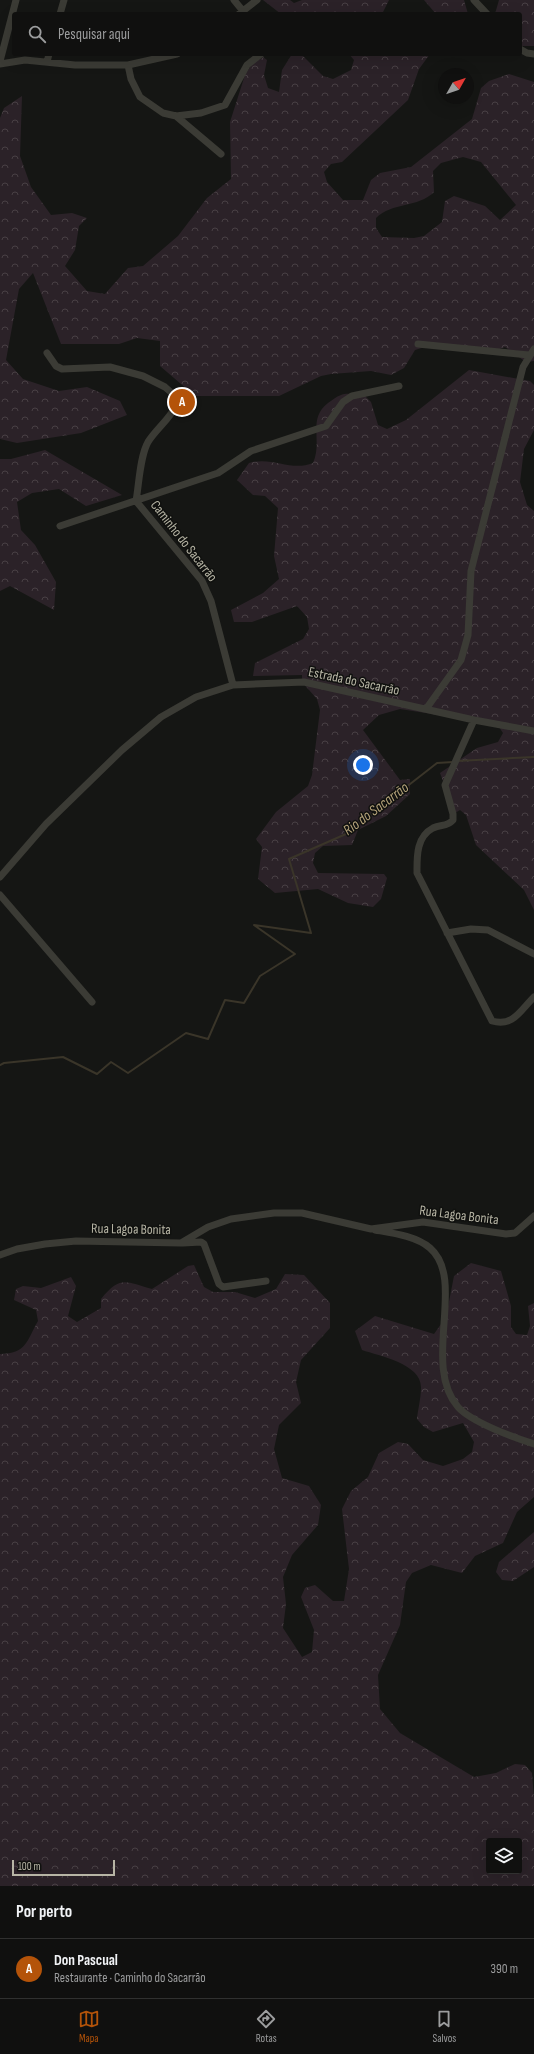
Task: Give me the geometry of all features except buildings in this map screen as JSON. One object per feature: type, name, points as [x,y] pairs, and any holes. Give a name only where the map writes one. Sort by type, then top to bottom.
[{"type":"street","points":[[13,12],[16,0]]},
{"type":"street","points":[[61,12],[64,0]]},
{"type":"street","points":[[234,0],[240,12]]},
{"type":"street","points":[[242,12],[257,0]]},
{"type":"street","points":[[474,0],[485,12]]},
{"type":"street","points":[[12,16],[0,63],[25,60],[76,65],[128,65],[169,56]]},
{"type":"street","points":[[522,49],[527,53],[534,54]]},
{"type":"street","points":[[47,62],[48,56]]},
{"type":"street","points":[[128,65],[131,80],[140,97],[163,113],[176,116],[201,113],[225,105],[247,65],[258,56]]},
{"type":"street","points":[[176,116],[221,154]]},
{"type":"street","points":[[418,344],[532,352],[523,367],[471,570],[468,635],[461,660],[426,710]]},
{"type":"street","name":"Caminho do Sacarrão","points":[[47,353],[56,366],[62,369],[110,367],[143,376],[165,387],[174,395],[177,404],[172,414],[148,442],[144,451],[136,501],[202,581],[211,600],[233,685]]},
{"type":"street","points":[[60,526],[218,473],[251,451],[326,426],[343,402],[352,396],[399,386]]},
{"type":"street","name":"Estrada do Sacarrão","points":[[0,877],[46,824],[122,750],[150,726],[161,717],[196,697],[233,685],[304,682],[426,710],[534,731]]},
{"type":"street","points":[[474,720],[445,785],[454,814],[453,820],[449,825],[433,828],[424,837],[416,852],[417,873],[492,1021],[504,1024],[510,1022],[534,997]]},
{"type":"street","points":[[0,895],[92,1002]]},
{"type":"street","points":[[447,934],[471,929],[488,930],[509,939],[534,954]]},
{"type":"street","name":"Rua Lagoa Bonita","points":[[0,1255],[17,1249],[76,1241],[181,1243],[208,1227],[225,1221],[274,1213],[302,1213],[371,1229],[423,1222],[506,1234],[515,1232],[534,1216]]},
{"type":"street","points":[[371,1229],[416,1241],[429,1247],[438,1256],[444,1274],[446,1292],[442,1353],[445,1384],[458,1408],[489,1426],[534,1444]]},
{"type":"street","points":[[181,1243],[200,1242],[204,1244],[219,1284],[223,1287],[266,1281]]},
{"type":"green space","points":[[263,0],[290,0],[294,3],[302,0],[389,0],[383,12],[278,12]]},
{"type":"green space","points":[[424,0],[464,0],[467,12],[434,12]]},
{"type":"green space","points":[[499,0],[534,0],[534,46],[522,46],[522,12],[496,12]]},
{"type":"green space","points":[[291,56],[303,56],[323,76],[333,79],[351,70],[354,60],[351,56],[429,56],[419,69],[408,100],[342,162],[331,164],[324,172],[327,182],[343,200],[363,200],[371,180],[380,173],[411,167],[472,119],[481,88],[489,81],[509,74],[534,82],[534,361],[526,362],[505,347],[491,352],[434,344],[415,350],[404,368],[391,375],[371,371],[331,374],[321,376],[279,396],[195,396],[160,366],[160,341],[137,338],[119,344],[61,344],[33,273],[19,289],[6,360],[23,379],[59,391],[87,387],[120,401],[127,415],[81,433],[17,443],[0,439],[0,118],[4,108],[22,96],[20,156],[31,187],[51,215],[72,213],[87,218],[79,226],[75,250],[65,266],[87,291],[105,294],[128,268],[143,266],[178,236],[207,198],[231,179],[230,122],[245,75],[252,64],[263,57],[267,60],[264,75],[268,88],[279,92],[282,70]],"holes":[[[463,157],[481,162],[516,205],[500,220],[485,206],[454,196],[445,201],[442,222],[424,236],[414,238],[382,237],[376,228],[376,218],[382,213],[390,209],[420,201],[434,192],[433,171],[441,163]]]},
{"type":"green space","points":[[469,370],[530,381],[534,385],[534,430],[524,449],[520,482],[527,505],[534,511],[534,910],[524,890],[476,845],[466,815],[460,810],[455,813],[440,773],[477,748],[498,742],[503,733],[497,724],[400,709],[379,715],[363,730],[400,780],[410,779],[410,794],[386,816],[358,830],[352,845],[323,846],[315,853],[313,863],[318,873],[384,874],[387,878],[381,899],[373,907],[348,903],[318,889],[275,893],[258,879],[262,847],[256,839],[276,812],[308,786],[312,775],[320,710],[317,699],[302,682],[302,675],[253,676],[255,663],[303,639],[309,629],[307,617],[297,606],[252,622],[234,622],[231,610],[263,593],[279,579],[274,556],[278,508],[265,496],[253,495],[237,480],[249,463],[257,461],[297,466],[313,463],[317,447],[318,416],[328,403],[341,395],[363,394],[371,402],[378,425],[387,429],[406,420]]},
{"type":"green space","points":[[45,450],[122,495],[86,506],[59,489],[32,493],[17,502],[21,530],[35,545],[56,582],[54,610],[10,586],[0,591],[0,459],[11,459]]},
{"type":"green space","points":[[471,1263],[501,1271],[511,1306],[511,1327],[516,1334],[527,1335],[530,1326],[528,1306],[534,1303],[534,1497],[517,1512],[503,1543],[475,1556],[462,1573],[431,1565],[412,1573],[406,1582],[400,1625],[378,1675],[380,1709],[400,1733],[474,1777],[496,1773],[515,1764],[525,1765],[532,1773],[534,1798],[534,1886],[0,1886],[0,1354],[21,1349],[25,1345],[38,1321],[36,1310],[14,1300],[16,1289],[23,1286],[41,1288],[71,1277],[76,1286],[68,1316],[77,1322],[101,1308],[101,1299],[108,1291],[119,1283],[124,1282],[152,1289],[188,1266],[194,1265],[204,1287],[213,1292],[235,1292],[255,1298],[276,1289],[285,1274],[304,1275],[330,1303],[330,1328],[301,1360],[296,1382],[301,1403],[279,1425],[274,1449],[282,1478],[309,1486],[321,1505],[318,1525],[292,1555],[283,1577],[286,1604],[283,1628],[302,1657],[312,1652],[314,1630],[301,1597],[305,1588],[315,1585],[333,1601],[344,1601],[349,1569],[342,1509],[351,1491],[368,1477],[379,1453],[398,1442],[408,1444],[423,1460],[443,1466],[463,1459],[472,1452],[474,1442],[463,1423],[433,1432],[424,1427],[417,1419],[421,1388],[415,1373],[399,1362],[362,1350],[355,1331],[375,1316],[434,1334],[446,1317],[454,1276]]},
{"type":"green space","points":[[534,1532],[534,1567],[513,1581],[502,1580],[496,1572],[499,1562]]},
{"type":"waterway","name":"Rio do Sacarrão","points":[[457,761],[534,757]]},
{"type":"waterway","name":"Rio do Sacarrão","points":[[0,1065],[4,1063],[63,1057],[97,1074],[111,1062],[128,1073],[186,1033],[208,1039],[225,1000],[244,1003],[260,976],[295,954],[254,925],[311,933],[289,859],[346,834],[437,763],[453,762]]},
{"type":"place","name":"Don Pascual","points":[[182,402]]}]
